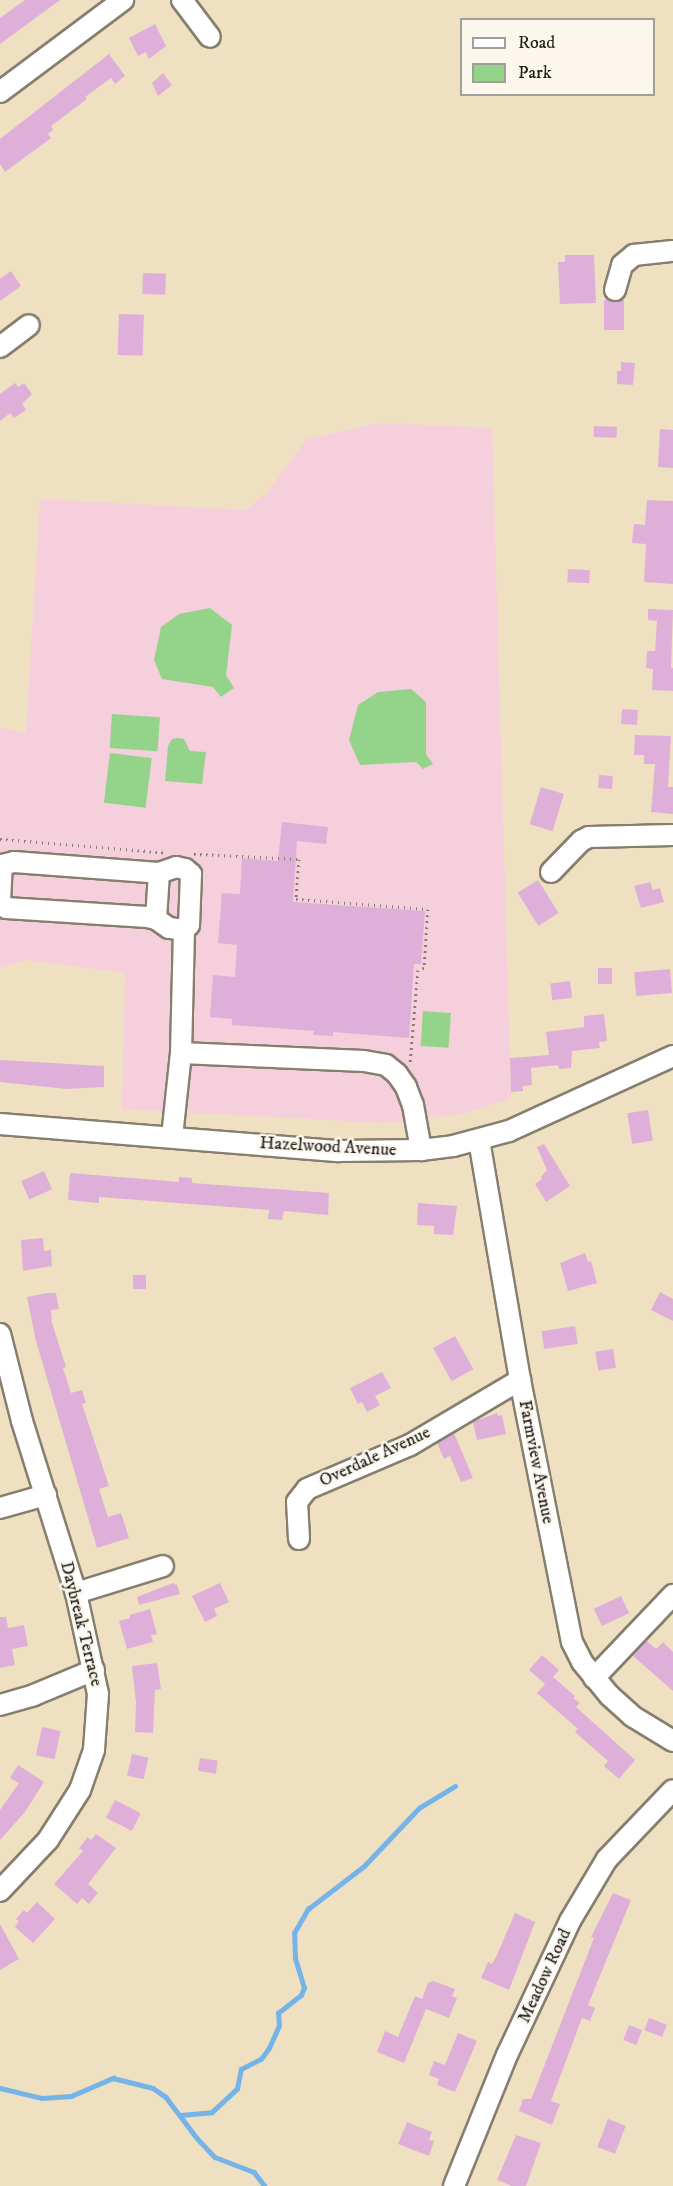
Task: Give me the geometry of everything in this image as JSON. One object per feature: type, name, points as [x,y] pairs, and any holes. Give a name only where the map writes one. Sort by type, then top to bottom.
[{"type":"street","points":[[0,92],[123,0]]},
{"type":"street","points":[[182,0],[210,37]]},
{"type":"street","points":[[615,290],[622,265],[634,255],[673,251]]},
{"type":"street","points":[[0,346],[29,326]]},
{"type":"street","points":[[551,872],[580,841],[589,837],[673,835]]},
{"type":"street","points":[[171,1137],[181,1053],[184,930],[189,925],[191,874],[185,869],[176,867],[159,873],[14,862],[2,865],[0,902],[6,909],[156,919],[169,928],[184,930]]},
{"type":"street","points":[[156,919],[159,873]]},
{"type":"street","points":[[181,1053],[364,1061],[386,1065],[398,1074],[406,1087],[413,1105],[421,1150]]},
{"type":"street","name":"Hazelwood Avenue","points":[[0,1124],[339,1151],[421,1150],[479,1140],[542,1116],[673,1056]]},
{"type":"street","name":"Farmview Avenue","points":[[479,1140],[520,1380],[572,1642],[594,1678],[632,1716],[673,1741]]},
{"type":"street","name":"Daybreak Terrace","points":[[0,1334],[22,1421],[76,1593],[98,1694],[94,1750],[80,1790],[48,1840],[0,1891]]},
{"type":"street","name":"Overdale Avenue","points":[[299,1539],[297,1502],[307,1489],[410,1445],[520,1380]]},
{"type":"street","points":[[0,1508],[46,1495]]},
{"type":"street","points":[[76,1593],[163,1566]]},
{"type":"street","points":[[594,1678],[673,1595]]},
{"type":"street","points":[[0,1705],[34,1695],[94,1670]]},
{"type":"street","name":"Meadow Road","points":[[454,2186],[507,2055],[570,1921],[607,1859],[673,1790]]},
{"type":"path","points":[[0,839],[165,852]]},
{"type":"path","points":[[189,854],[299,859],[296,899],[428,909],[424,968],[418,970],[406,1087]]},
{"type":"shaded area","points":[[380,423],[492,428],[511,1098],[462,1114],[383,1123],[122,1109],[125,973],[26,960],[0,968],[0,728],[26,733],[40,499],[245,510],[267,493],[307,439]]},
{"type":"green space","points":[[210,608],[232,625],[226,675],[234,688],[221,697],[213,687],[162,679],[154,660],[161,627],[179,614]]},
{"type":"green space","points":[[411,689],[426,702],[426,754],[433,764],[423,769],[416,762],[360,765],[349,740],[358,705],[378,692]]},
{"type":"green space","points":[[112,714],[160,717],[158,751],[110,748]]},
{"type":"green space","points":[[172,739],[184,739],[190,751],[206,752],[202,784],[165,781],[168,746]]},
{"type":"green space","points":[[110,753],[152,758],[146,808],[104,803]]},
{"type":"green space","points":[[423,1011],[451,1013],[448,1048],[421,1046]]},
{"type":"building","points":[[25,0],[60,0],[0,44],[0,18]]},
{"type":"building","points":[[155,24],[166,46],[149,59],[146,52],[138,56],[129,38]]},
{"type":"building","points":[[109,54],[125,76],[115,84],[111,78],[85,97],[87,99],[51,126],[53,130],[48,134],[51,138],[5,172],[0,164],[0,139]]},
{"type":"building","points":[[163,73],[172,85],[158,96],[152,83]]},
{"type":"building","points":[[565,255],[594,255],[596,303],[560,304],[558,262],[565,262]]},
{"type":"building","points":[[11,271],[21,286],[0,301],[0,279]]},
{"type":"building","points":[[143,273],[166,274],[165,295],[142,294]]},
{"type":"building","points":[[604,300],[624,300],[624,330],[604,330]]},
{"type":"building","points":[[119,314],[144,315],[143,356],[118,355]]},
{"type":"building","points":[[621,362],[635,363],[633,385],[617,384],[617,371],[621,371]]},
{"type":"building","points":[[15,383],[18,387],[24,383],[32,394],[22,404],[26,410],[14,418],[10,413],[0,421],[0,394]]},
{"type":"building","points":[[594,426],[617,427],[617,438],[594,437]]},
{"type":"building","points":[[660,429],[673,430],[673,468],[658,467]]},
{"type":"building","points":[[647,500],[673,501],[673,584],[644,582],[646,544],[632,543],[634,524],[645,525]]},
{"type":"building","points":[[568,569],[590,570],[589,583],[567,582]]},
{"type":"building","points":[[648,609],[673,610],[671,668],[673,668],[673,691],[652,690],[653,669],[646,668],[647,651],[655,651],[657,621],[648,620]]},
{"type":"building","points":[[622,709],[638,710],[637,725],[621,724]]},
{"type":"building","points":[[635,735],[671,736],[668,787],[673,787],[673,814],[651,812],[655,764],[644,764],[644,755],[634,755]]},
{"type":"building","points":[[599,775],[613,776],[612,789],[598,788]]},
{"type":"building","points":[[541,787],[564,794],[553,831],[530,824]]},
{"type":"building","points":[[282,822],[328,827],[326,844],[297,841],[293,902],[425,911],[421,964],[414,964],[409,1038],[333,1032],[333,1036],[313,1035],[314,1031],[232,1025],[232,1019],[210,1017],[213,975],[235,977],[237,945],[218,943],[222,893],[240,894],[242,858],[278,861]]},
{"type":"building","points":[[538,880],[559,913],[538,926],[518,893]]},
{"type":"building","points":[[650,882],[653,890],[660,888],[664,902],[641,908],[634,886]]},
{"type":"building","points":[[598,968],[612,968],[612,984],[598,984]]},
{"type":"building","points":[[670,969],[672,993],[636,996],[634,972]]},
{"type":"building","points":[[570,981],[572,998],[552,1000],[550,983]]},
{"type":"building","points":[[604,1014],[607,1041],[599,1042],[600,1048],[572,1051],[571,1068],[559,1069],[558,1065],[531,1068],[532,1085],[523,1086],[523,1091],[511,1092],[510,1058],[549,1055],[546,1032],[584,1027],[584,1016]]},
{"type":"building","points":[[0,1060],[104,1066],[104,1087],[66,1089],[0,1082]]},
{"type":"building","points":[[648,1110],[653,1141],[632,1144],[627,1113]]},
{"type":"building","points":[[544,1144],[570,1186],[546,1202],[535,1184],[542,1179],[541,1177],[547,1170],[537,1147]]},
{"type":"building","points":[[44,1171],[52,1189],[29,1199],[21,1181]]},
{"type":"building","points":[[70,1173],[179,1182],[179,1177],[192,1178],[192,1183],[329,1193],[328,1215],[284,1211],[282,1220],[268,1219],[269,1210],[99,1197],[99,1203],[68,1200]]},
{"type":"building","points":[[418,1203],[457,1206],[453,1235],[434,1234],[434,1226],[417,1225]]},
{"type":"building","points":[[43,1238],[44,1251],[51,1250],[52,1266],[23,1271],[21,1240]]},
{"type":"building","points":[[585,1253],[588,1262],[591,1261],[597,1283],[568,1291],[560,1263]]},
{"type":"building","points":[[133,1275],[146,1275],[146,1289],[133,1289]]},
{"type":"building","points":[[660,1292],[673,1299],[673,1321],[651,1310]]},
{"type":"building","points":[[56,1293],[59,1309],[51,1310],[52,1323],[66,1367],[63,1368],[71,1393],[82,1390],[86,1403],[82,1404],[109,1486],[99,1489],[108,1517],[121,1513],[129,1538],[97,1548],[36,1341],[27,1297]]},
{"type":"building","points":[[575,1326],[578,1344],[544,1349],[541,1331]]},
{"type":"building","points":[[455,1336],[473,1369],[452,1381],[433,1348]]},
{"type":"building","points":[[613,1349],[616,1368],[598,1371],[595,1352]]},
{"type":"building","points":[[382,1372],[391,1388],[375,1396],[380,1405],[367,1412],[362,1402],[358,1404],[350,1388]]},
{"type":"building","points":[[497,1413],[498,1416],[502,1415],[506,1434],[477,1440],[473,1422]]},
{"type":"building","points":[[454,1433],[473,1478],[461,1482],[450,1456],[444,1459],[437,1443]]},
{"type":"building","points":[[173,1583],[177,1585],[180,1594],[139,1605],[137,1597]]},
{"type":"building","points":[[220,1583],[229,1602],[214,1609],[217,1616],[205,1622],[192,1596]]},
{"type":"building","points":[[621,1596],[629,1613],[602,1626],[594,1609]]},
{"type":"building","points":[[150,1609],[157,1634],[151,1635],[153,1642],[127,1649],[119,1621]]},
{"type":"building","points":[[0,1617],[6,1617],[8,1628],[24,1625],[28,1646],[12,1649],[15,1665],[0,1668]]},
{"type":"building","points":[[647,1641],[656,1649],[663,1642],[673,1652],[673,1691],[633,1656]]},
{"type":"building","points":[[542,1655],[559,1670],[553,1677],[575,1696],[573,1698],[580,1703],[576,1707],[635,1760],[619,1779],[604,1766],[608,1761],[575,1732],[578,1729],[537,1693],[545,1684],[529,1670]]},
{"type":"building","points":[[157,1663],[161,1689],[155,1690],[153,1733],[135,1732],[136,1703],[132,1666]]},
{"type":"building","points":[[42,1727],[61,1731],[55,1759],[36,1755]]},
{"type":"building","points":[[132,1754],[149,1758],[144,1779],[127,1775]]},
{"type":"building","points":[[200,1758],[218,1761],[216,1774],[198,1771]]},
{"type":"building","points":[[18,1765],[44,1782],[25,1812],[0,1840],[0,1810],[19,1783],[10,1778]]},
{"type":"building","points":[[115,1800],[141,1813],[132,1831],[106,1818]]},
{"type":"building","points":[[96,1834],[116,1848],[88,1884],[98,1893],[89,1904],[82,1898],[77,1904],[54,1884],[83,1851],[79,1848],[88,1837],[91,1840]]},
{"type":"building","points":[[613,1893],[631,1900],[588,2005],[595,2008],[590,2021],[582,2018],[551,2101],[560,2104],[552,2125],[519,2111],[523,2099],[531,2099],[594,1938],[591,1937]]},
{"type":"building","points":[[37,1902],[55,1919],[33,1943],[15,1927],[19,1921],[16,1919],[24,1910],[27,1913]]},
{"type":"building","points":[[515,1913],[535,1922],[509,1990],[481,1978],[488,1962],[492,1964],[496,1957]]},
{"type":"building","points":[[0,1924],[19,1959],[0,1970]]},
{"type":"building","points":[[433,1981],[455,1989],[452,1996],[457,1998],[449,2018],[426,2009],[404,2063],[377,2052],[385,2031],[398,2037],[415,1996],[422,1999],[428,1983]]},
{"type":"building","points":[[649,2018],[667,2025],[662,2037],[644,2030]]},
{"type":"building","points":[[629,2025],[642,2030],[636,2045],[623,2040]]},
{"type":"building","points":[[458,2033],[477,2041],[455,2092],[437,2085],[439,2079],[429,2075],[434,2061],[445,2065]]},
{"type":"building","points":[[608,2119],[626,2126],[615,2154],[597,2147]]},
{"type":"building","points":[[407,2122],[432,2132],[429,2140],[434,2141],[429,2156],[398,2144]]},
{"type":"building","points":[[516,2135],[541,2143],[526,2186],[512,2186],[497,2180]]},
{"type":"waterway","points":[[180,2115],[212,2112],[237,2089],[241,2069],[261,2059],[269,2048],[279,2026],[278,2013],[301,1995],[304,1988],[295,1958],[294,1933],[308,1909],[364,1866],[419,1808],[455,1786]]},
{"type":"waterway","points":[[0,2088],[42,2098],[71,2096],[113,2078],[153,2088],[166,2097],[197,2138],[215,2157],[254,2172],[265,2186]]}]
